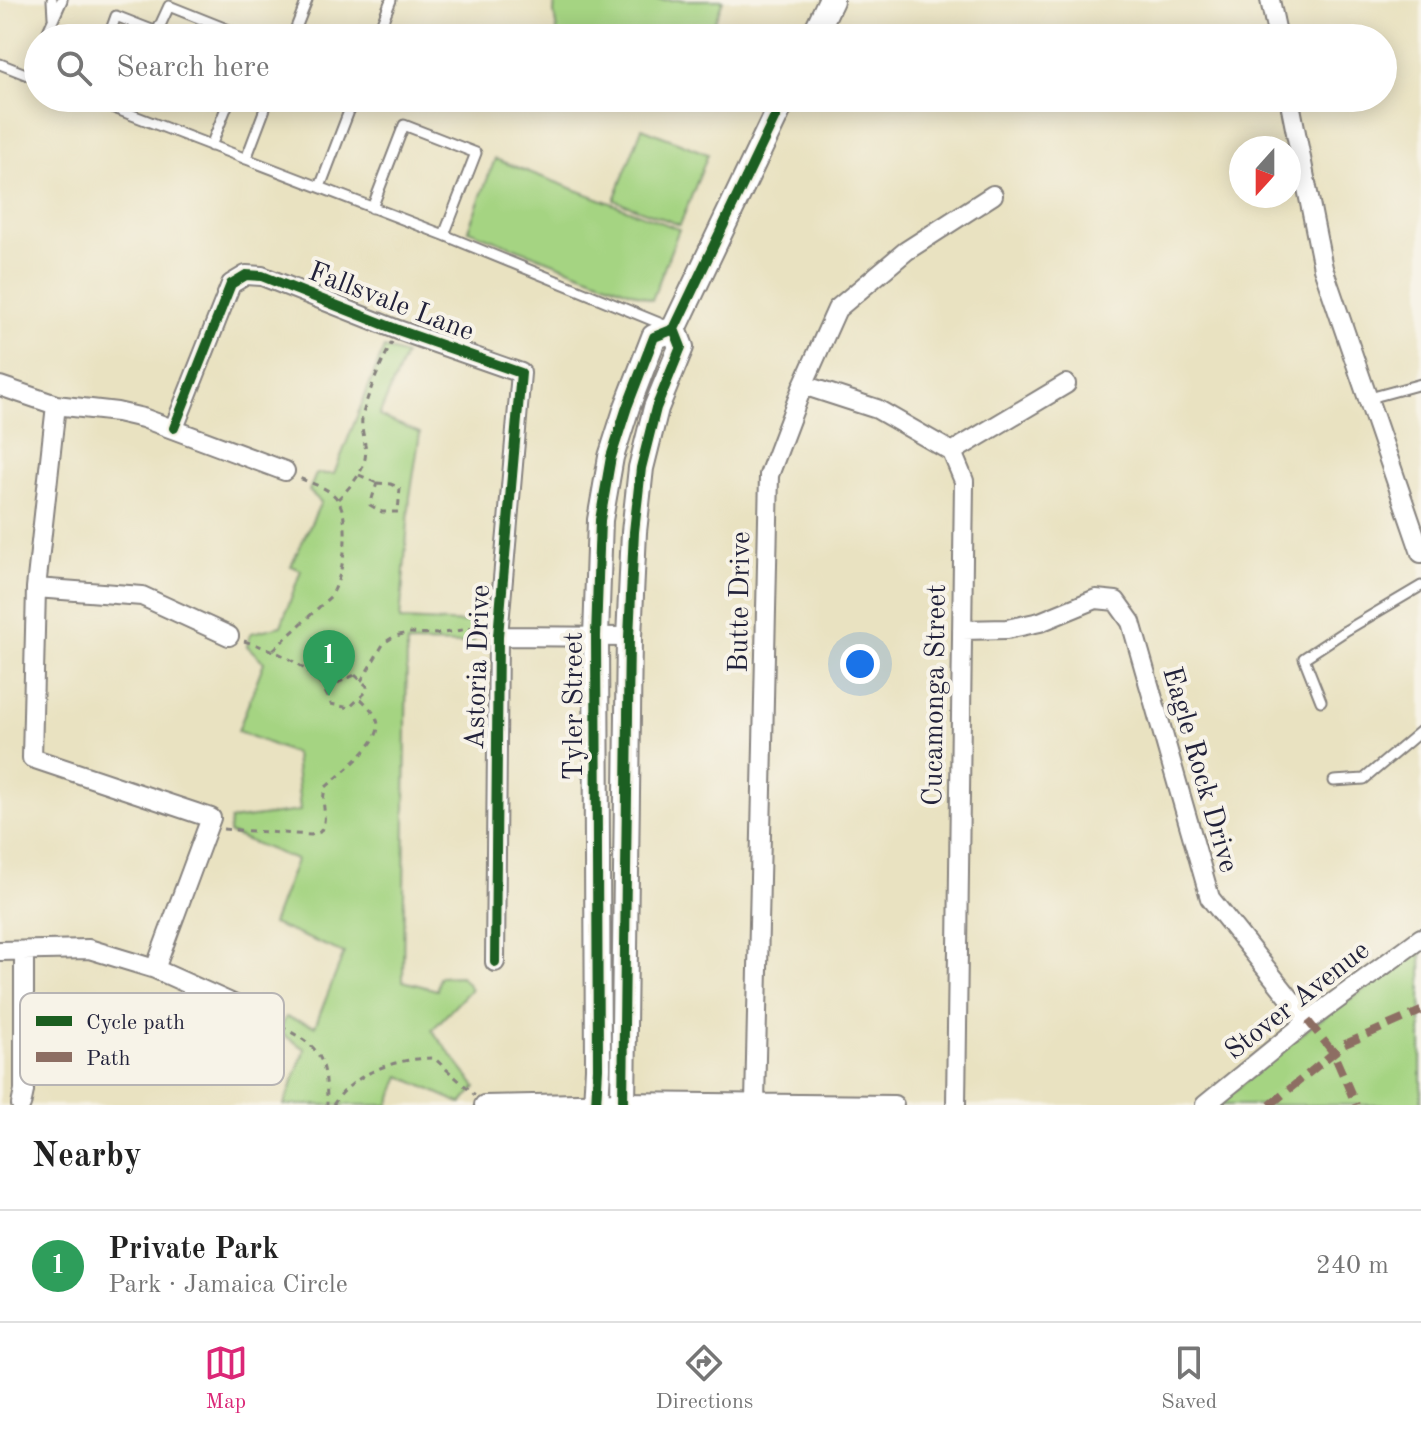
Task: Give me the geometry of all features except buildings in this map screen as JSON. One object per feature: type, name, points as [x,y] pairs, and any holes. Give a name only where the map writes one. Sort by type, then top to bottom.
[{"type":"main road","points":[[820,24],[831,0]]},
{"type":"main road","name":"Tyler Street","points":[[596,1104],[596,636],[600,520],[611,457],[654,337],[674,329],[777,112]]},
{"type":"main road","name":"Tyler Street","points":[[623,1104],[629,637],[634,532],[641,468],[656,408],[681,347],[674,329]]},
{"type":"street","points":[[1270,0],[1275,24]]},
{"type":"street","points":[[1292,112],[1323,268],[1421,553]]},
{"type":"street","name":"Butte Drive","points":[[755,1103],[769,475],[803,385],[837,309],[906,251],[993,195]]},
{"type":"street","name":"Fallsvale Lane","points":[[174,428],[231,284],[246,275],[262,276],[398,330],[521,373]]},
{"type":"street","name":"Astoria Drive","points":[[495,962],[498,636],[521,373]]},
{"type":"street","points":[[803,385],[877,409],[952,452],[1066,384]]},
{"type":"street","points":[[0,386],[56,405],[117,412],[174,428],[285,471]]},
{"type":"street","points":[[56,405],[36,588],[32,758],[211,818],[155,969]]},
{"type":"street","name":"Cucamonga Street","points":[[952,452],[964,481],[956,1105]]},
{"type":"street","points":[[36,588],[142,596],[229,636]]},
{"type":"street","name":"Eagle Rock Drive","points":[[962,630],[1007,629],[1040,622],[1096,599],[1116,601],[1131,622],[1210,898],[1308,1021]]},
{"type":"street","points":[[498,636],[629,637]]},
{"type":"street","name":"Stover Avenue","points":[[1205,1105],[1308,1021],[1421,938]]},
{"type":"street","points":[[0,951],[89,949],[155,969],[209,993]]},
{"type":"street","points":[[23,993],[24,952]]},
{"type":"street","points":[[21,1085],[21,1105]]},
{"type":"street","points":[[484,1104],[894,1105]]},
{"type":"lane","points":[[52,0],[52,20]]},
{"type":"lane","points":[[50,24],[62,0]]},
{"type":"lane","points":[[298,24],[307,0]]},
{"type":"lane","points":[[382,24],[391,0]]},
{"type":"lane","points":[[161,24],[169,6],[214,24]]},
{"type":"lane","points":[[113,24],[116,16],[136,24]]},
{"type":"lane","points":[[0,64],[24,73]]},
{"type":"lane","points":[[124,112],[444,235],[674,329]]},
{"type":"lane","points":[[211,146],[224,112]]},
{"type":"lane","points":[[246,159],[264,112]]},
{"type":"lane","points":[[320,187],[349,112]]},
{"type":"lane","points":[[372,208],[404,125],[476,153],[444,235]]},
{"type":"lane","points":[[1368,402],[1377,396],[1421,384]]},
{"type":"lane","points":[[1321,701],[1304,658],[1421,586]]},
{"type":"lane","points":[[1334,781],[1364,779],[1421,731]]},
{"type":"path","points":[[338,499],[359,475],[366,448],[362,421],[365,407],[398,330]]},
{"type":"path","points":[[273,650],[331,596],[338,585],[345,538],[338,499],[330,492],[285,471]]},
{"type":"path","points":[[359,475],[400,488],[398,512],[382,512],[370,505],[377,483]]},
{"type":"path","points":[[361,681],[384,643],[395,636],[474,628],[498,636]]},
{"type":"path","points":[[229,636],[273,650],[299,663],[313,674],[331,704],[349,708],[367,691],[367,686],[355,675],[324,689]]},
{"type":"path","points":[[207,828],[311,835],[320,832],[326,816],[322,795],[326,787],[374,741],[378,731],[374,712],[360,698]]},
{"type":"path","points":[[284,1029],[308,1041],[317,1050],[330,1105]]},
{"type":"path","points":[[330,1105],[352,1082],[411,1058],[434,1058],[484,1104]]},
{"type":"green space","points":[[555,0],[723,0],[714,24],[556,24]]},
{"type":"green space","points":[[642,128],[708,154],[680,225],[614,200]]},
{"type":"green space","points":[[495,159],[679,229],[652,300],[468,230]]},
{"type":"green space","points":[[384,348],[405,355],[379,416],[420,433],[410,497],[400,620],[472,623],[474,644],[407,643],[403,981],[437,990],[439,977],[461,976],[471,989],[432,1030],[476,1087],[462,1104],[400,1076],[389,1105],[284,1105],[305,1049],[284,1035],[284,1021],[286,1017],[315,1026],[344,953],[272,924],[296,860],[229,833],[230,820],[300,811],[295,754],[238,731],[264,662],[247,646],[251,633],[281,626],[301,570],[291,566],[321,502],[309,491],[316,474],[334,474]]},
{"type":"green space","points":[[1421,950],[1421,1105],[1217,1105],[1310,1027]]},
{"type":"marked path","points":[[1270,1105],[1343,1045],[1421,1011]]},
{"type":"marked path","points":[[1308,1021],[1333,1052],[1356,1105]]},
{"type":"cycle path","points":[[596,1105],[596,636],[600,520],[611,457],[654,337],[674,329],[777,112]]},
{"type":"cycle path","points":[[174,428],[231,284],[246,275],[262,276],[398,330],[521,373],[498,636],[495,962]]},
{"type":"cycle path","points":[[623,1105],[629,637],[634,532],[641,468],[656,408],[681,347],[674,329]]},
{"type":"place","name":"Private Park","points":[[329,696]]}]
